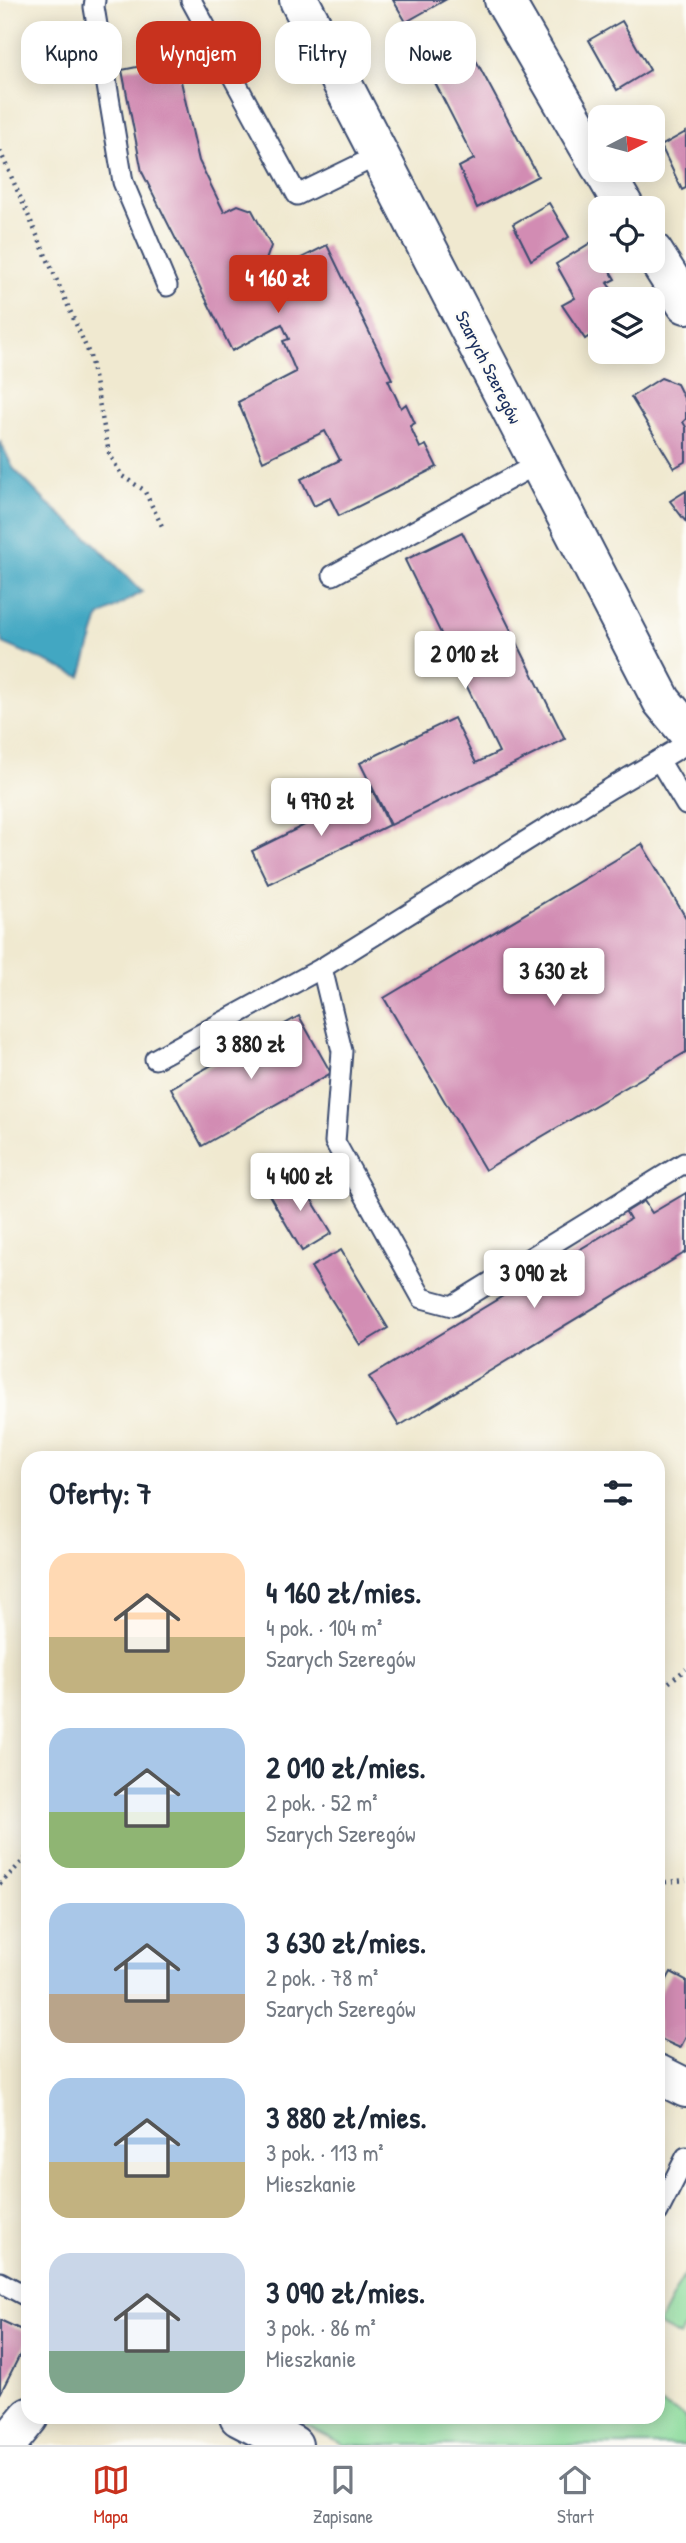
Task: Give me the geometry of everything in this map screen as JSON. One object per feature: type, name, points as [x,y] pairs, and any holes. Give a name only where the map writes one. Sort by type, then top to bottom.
[{"type":"street","name":"Szarych Szeregów","points":[[299,0],[662,701],[686,730]]},
{"type":"street","points":[[504,0],[588,145]]},
{"type":"street","points":[[665,272],[686,304]]},
{"type":"street","points":[[665,2078],[686,2088]]},
{"type":"street","points":[[6,2445],[23,2424]]},
{"type":"street","points":[[252,2424],[293,2445]]},
{"type":"lane","points":[[95,0],[122,182],[167,286]]},
{"type":"lane","points":[[191,0],[297,195],[379,155]]},
{"type":"lane","points":[[333,575],[539,463]]},
{"type":"lane","points":[[155,1059],[322,968],[686,744]]},
{"type":"lane","points":[[659,760],[686,805]]},
{"type":"lane","points":[[322,968],[342,1051],[335,1142],[422,1298],[452,1306],[684,1163],[686,1165]]},
{"type":"lane","points":[[665,2198],[686,2157]]},
{"type":"lane","points":[[0,2282],[21,2294]]},
{"type":"path","points":[[0,151],[90,355],[109,453],[121,477],[144,490],[162,526]]},
{"type":"path","points":[[665,1686],[686,1669]]},
{"type":"path","points":[[0,1884],[21,1863]]},
{"type":"path","points":[[665,1882],[686,1880]]},
{"type":"green space","points":[[686,2271],[686,2325],[680,2337],[665,2329],[665,2312]]},
{"type":"green space","points":[[665,2406],[686,2417],[686,2445],[345,2445],[304,2424],[665,2424]]},
{"type":"water","points":[[0,441],[13,468],[142,592],[99,617],[81,677],[3,643],[0,630]]},
{"type":"building","points":[[393,0],[445,0],[408,21]]},
{"type":"building","points":[[622,21],[650,70],[617,90],[589,40]]},
{"type":"building","points":[[476,60],[538,176],[477,208],[459,167],[474,159],[436,84],[476,84]]},
{"type":"building","points":[[136,67],[136,84],[182,84],[199,161],[224,212],[238,205],[252,210],[271,246],[266,260],[252,267],[260,279],[327,245],[392,379],[388,380],[401,408],[406,404],[415,423],[410,426],[420,448],[426,445],[437,467],[339,516],[330,498],[314,506],[301,479],[340,460],[325,431],[263,461],[238,402],[296,372],[283,341],[289,339],[282,324],[232,351],[142,172],[122,70]]},
{"type":"building","points":[[686,132],[686,188],[682,190],[665,154],[665,144]]},
{"type":"building","points":[[549,203],[569,237],[531,260],[513,224]]},
{"type":"building","points":[[588,244],[588,273],[611,273],[615,279],[607,283],[610,287],[588,287],[588,337],[585,339],[562,305],[575,298],[556,264]]},
{"type":"building","points":[[661,378],[677,384],[686,402],[686,419],[683,422],[686,427],[686,461],[674,468],[631,397]]},
{"type":"building","points":[[686,491],[686,522],[670,501]]},
{"type":"building","points":[[462,532],[565,739],[391,825],[360,763],[454,718],[476,763],[499,752],[405,560]]},
{"type":"building","points":[[373,791],[389,825],[268,884],[252,851]]},
{"type":"building","points":[[642,844],[686,918],[686,1052],[485,1170],[384,998]]},
{"type":"building","points":[[299,1016],[331,1073],[202,1146],[171,1088]]},
{"type":"building","points":[[297,1176],[332,1233],[302,1251],[268,1193]]},
{"type":"building","points":[[686,1193],[686,1252],[399,1426],[369,1377],[630,1219],[626,1212],[644,1201],[652,1213]]},
{"type":"building","points":[[341,1250],[388,1328],[360,1345],[311,1267]]},
{"type":"building","points":[[671,1972],[686,1980],[686,2037],[680,2048],[665,2041],[665,1983]]},
{"type":"building","points":[[0,2320],[21,2330],[21,2353],[0,2394]]}]
